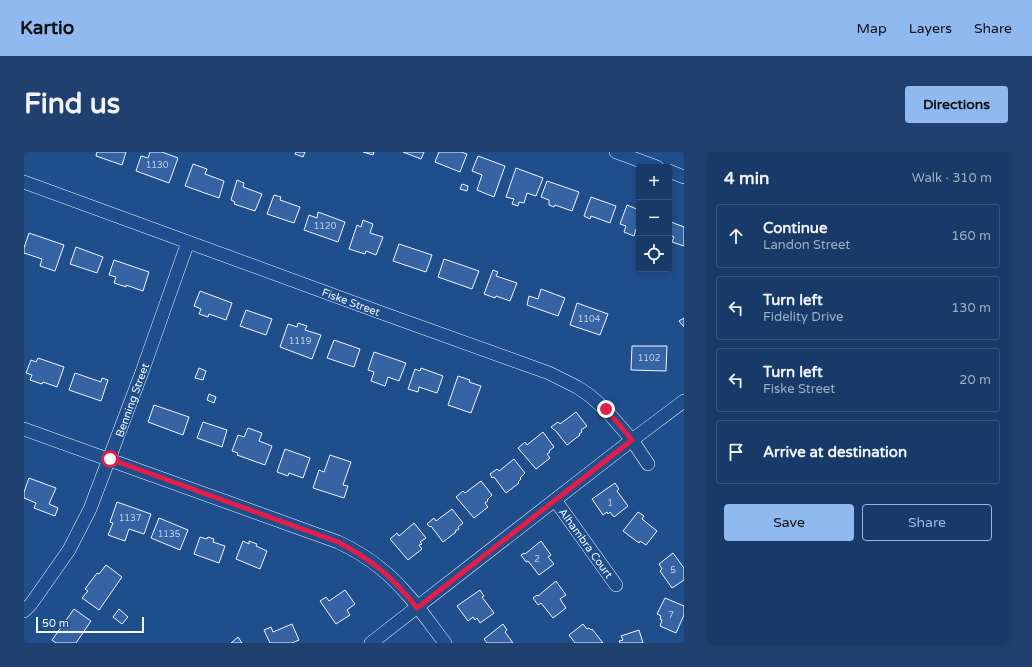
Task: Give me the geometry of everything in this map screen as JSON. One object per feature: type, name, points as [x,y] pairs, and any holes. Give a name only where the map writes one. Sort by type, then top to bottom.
[{"type":"street","points":[[616,152],[650,164]]},
{"type":"street","points":[[672,172],[684,177]]},
{"type":"street","name":"Fiske Street","points":[[24,182],[382,314],[549,373],[577,386],[606,409],[632,440],[648,464]]},
{"type":"street","name":"Benning Street","points":[[24,611],[31,604],[69,550],[90,509],[142,372],[188,242]]},
{"type":"street","points":[[371,643],[684,401]]},
{"type":"street","points":[[24,429],[338,542],[381,568],[399,586],[445,643]]},
{"type":"street","name":"Alhambra Court","points":[[555,500],[616,585]]},
{"type":"building","points":[[97,152],[126,152],[122,165],[96,156]]},
{"type":"building","points":[[150,152],[162,152],[178,158],[169,183],[136,171],[141,156],[148,158]]},
{"type":"building","points":[[296,152],[305,152],[303,157],[295,154]]},
{"type":"building","points":[[363,152],[374,152],[373,155]]},
{"type":"building","points":[[403,152],[424,152],[421,159]]},
{"type":"building","points":[[439,152],[461,152],[467,154],[460,172],[435,162]]},
{"type":"building","points":[[478,156],[505,166],[494,197],[477,190],[482,175],[472,171]]},
{"type":"building","points":[[193,164],[207,169],[205,174],[224,181],[219,198],[185,186]]},
{"type":"building","points":[[516,168],[543,178],[536,196],[527,193],[524,203],[519,202],[518,206],[512,204],[514,199],[506,197]]},
{"type":"building","points":[[237,180],[244,183],[243,187],[262,194],[255,211],[234,204],[235,202],[231,200]]},
{"type":"building","points":[[547,181],[579,192],[572,211],[555,205],[554,207],[549,205],[549,200],[541,197]]},
{"type":"building","points":[[462,184],[468,186],[467,191],[460,189]]},
{"type":"building","points":[[274,195],[281,197],[280,200],[300,207],[294,223],[267,214]]},
{"type":"building","points":[[591,197],[616,206],[610,223],[591,216],[590,219],[584,216]]},
{"type":"building","points":[[627,205],[636,209],[636,229],[634,236],[624,232],[626,226],[620,224]]},
{"type":"building","points":[[318,212],[345,222],[338,242],[304,230],[309,215],[317,218]]},
{"type":"building","points":[[363,220],[373,224],[370,233],[383,237],[376,255],[366,251],[365,254],[349,249],[357,225],[361,227]]},
{"type":"building","points":[[672,222],[684,227],[684,246],[672,242],[674,237],[672,236]]},
{"type":"building","points":[[29,233],[64,245],[55,271],[40,266],[42,259],[24,253],[24,248]]},
{"type":"building","points":[[399,244],[432,255],[426,272],[393,261]]},
{"type":"building","points":[[76,247],[103,257],[97,273],[70,264]]},
{"type":"building","points":[[444,259],[479,271],[472,289],[438,277]]},
{"type":"building","points":[[114,260],[149,272],[143,291],[126,285],[126,287],[114,283],[116,277],[109,275]]},
{"type":"building","points":[[493,270],[498,272],[496,276],[517,283],[510,301],[484,294]]},
{"type":"building","points":[[541,289],[565,298],[558,316],[527,305],[529,296],[538,299]]},
{"type":"building","points":[[200,291],[232,303],[226,320],[209,314],[208,317],[199,314],[201,309],[194,306]]},
{"type":"building","points":[[577,303],[608,314],[600,335],[570,325]]},
{"type":"building","points":[[246,310],[272,319],[266,335],[240,326]]},
{"type":"building","points":[[684,318],[684,327],[679,321]]},
{"type":"building","points":[[298,323],[307,326],[305,330],[321,335],[312,359],[280,347],[288,324],[297,327]]},
{"type":"building","points":[[334,340],[360,349],[354,367],[327,358]]},
{"type":"building","points":[[632,346],[667,346],[666,371],[631,370]]},
{"type":"building","points":[[374,352],[406,363],[399,381],[388,377],[385,386],[371,381],[374,372],[368,370]]},
{"type":"building","points":[[38,358],[64,367],[57,387],[43,382],[42,384],[30,380],[32,375],[26,373],[31,360],[36,362]]},
{"type":"building","points":[[199,368],[206,371],[203,380],[195,378]]},
{"type":"building","points":[[421,368],[443,376],[437,393],[419,387],[418,392],[408,389],[415,369],[420,371]]},
{"type":"building","points":[[75,373],[101,382],[102,378],[108,380],[101,401],[69,390]]},
{"type":"building","points":[[458,376],[481,386],[471,413],[448,405]]},
{"type":"building","points":[[209,394],[216,397],[214,403],[207,400]]},
{"type":"building","points":[[154,405],[189,417],[183,435],[148,422]]},
{"type":"building","points":[[576,412],[587,426],[581,430],[582,432],[579,434],[580,435],[567,445],[551,427],[558,422],[560,424]]},
{"type":"building","points":[[203,422],[227,430],[222,447],[197,438]]},
{"type":"building","points":[[248,428],[262,433],[259,441],[272,446],[265,465],[237,455],[238,453],[232,451],[238,435],[244,437]]},
{"type":"building","points":[[543,432],[554,447],[547,454],[550,458],[536,469],[518,448],[525,442],[527,445]]},
{"type":"building","points":[[285,449],[310,458],[303,478],[289,473],[288,476],[277,472]]},
{"type":"building","points":[[330,455],[351,462],[343,485],[348,486],[344,498],[313,488],[319,470],[324,472]]},
{"type":"building","points":[[514,459],[525,473],[520,478],[519,483],[506,493],[490,474],[497,469],[499,471]]},
{"type":"building","points":[[29,478],[56,488],[49,504],[58,508],[55,516],[34,508],[36,503],[24,498],[24,492]]},
{"type":"building","points":[[481,481],[492,495],[485,503],[488,507],[474,518],[456,497],[463,491],[465,493]]},
{"type":"building","points":[[615,483],[619,489],[617,491],[628,506],[614,517],[610,512],[603,515],[592,499]]},
{"type":"building","points":[[117,502],[151,514],[144,534],[129,529],[125,541],[108,535],[113,523],[110,522]]},
{"type":"building","points":[[452,509],[463,523],[458,527],[459,529],[455,531],[456,532],[443,542],[431,526],[430,527],[427,524],[434,518],[436,521]]},
{"type":"building","points":[[638,512],[644,516],[642,519],[657,531],[646,545],[640,541],[639,543],[623,531]]},
{"type":"building","points":[[159,518],[188,530],[180,550],[151,538]]},
{"type":"building","points":[[414,523],[426,538],[420,542],[422,544],[419,545],[422,549],[408,560],[390,539],[397,533],[399,536]]},
{"type":"building","points":[[200,537],[214,539],[213,542],[225,546],[219,563],[194,554]]},
{"type":"building","points":[[243,541],[249,544],[249,541],[257,544],[256,546],[267,551],[260,569],[236,559]]},
{"type":"building","points":[[541,541],[551,555],[548,557],[554,564],[539,575],[521,555],[524,553],[525,554]]},
{"type":"building","points":[[673,553],[684,568],[684,580],[672,588],[660,571],[662,569],[659,564]]},
{"type":"building","points":[[106,565],[122,577],[99,610],[82,598],[88,591],[85,589],[97,573],[99,574]]},
{"type":"building","points":[[556,581],[566,595],[560,599],[566,608],[553,618],[541,603],[538,605],[533,598],[537,595],[538,596]]},
{"type":"building","points":[[345,590],[355,604],[347,610],[350,615],[336,624],[320,601],[326,597],[329,601]]},
{"type":"building","points":[[480,590],[484,596],[482,597],[494,613],[480,623],[477,618],[475,620],[473,617],[468,621],[457,606]]},
{"type":"building","points":[[665,598],[684,606],[684,615],[676,633],[660,626],[662,620],[660,619],[661,616],[657,614]]},
{"type":"building","points":[[74,609],[91,621],[76,643],[56,643],[52,640]]},
{"type":"building","points":[[119,609],[128,617],[122,624],[113,617]]},
{"type":"building","points":[[292,624],[299,640],[292,643],[270,643],[264,630],[271,627],[273,632]]},
{"type":"building","points":[[503,624],[507,630],[505,632],[513,643],[487,643],[484,639]]},
{"type":"building","points":[[583,624],[587,629],[592,629],[603,643],[575,643],[569,635]]},
{"type":"building","points":[[639,630],[643,643],[620,643],[619,641],[623,640],[621,636]]},
{"type":"building","points":[[238,637],[242,643],[231,643]]},
{"type":"route","points":[[110,459],[338,542],[381,568],[399,586],[417,608],[632,440],[606,409]]}]
